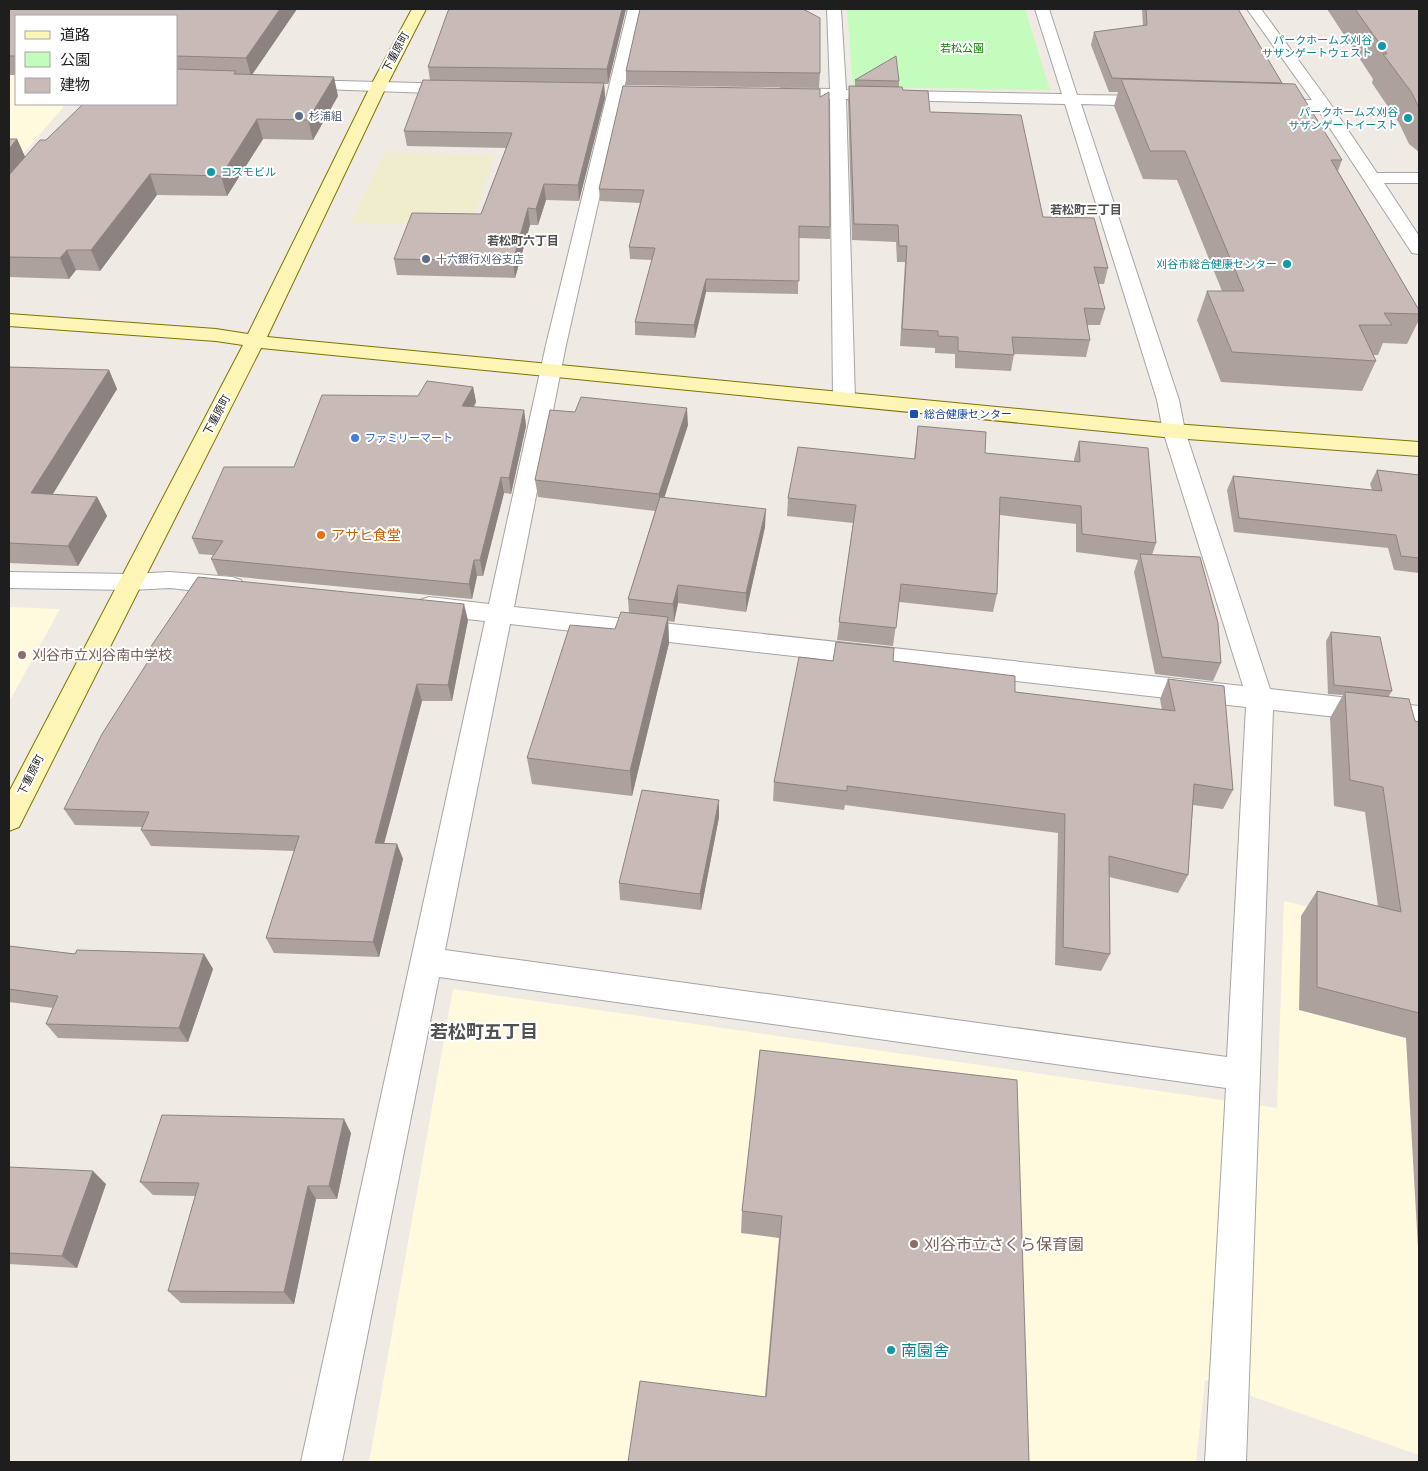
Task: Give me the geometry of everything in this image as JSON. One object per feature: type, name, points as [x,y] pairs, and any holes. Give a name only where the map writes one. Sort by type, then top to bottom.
[{"type":"street","name":"下重原町","points":[[9,819],[255,342],[378,87],[419,9]]},
{"type":"street","points":[[321,1462],[551,371],[635,9]]},
{"type":"street","points":[[834,9],[838,94],[844,399]]},
{"type":"street","points":[[1042,9],[1168,400],[1174,431],[1260,699],[1226,1462]]},
{"type":"street","points":[[1254,9],[1323,105],[1419,249]]},
{"type":"street","points":[[283,85],[473,89]]},
{"type":"street","points":[[770,93],[1168,101]]},
{"type":"street","points":[[1255,103],[1323,105]]},
{"type":"street","points":[[1372,178],[1419,178]]},
{"type":"street","points":[[9,320],[216,335],[255,342],[1174,431],[1419,450]]},
{"type":"street","points":[[9,580],[130,582],[170,580],[257,589]]},
{"type":"street","points":[[403,604],[500,613],[1419,716]]},
{"type":"street","points":[[426,961],[1243,1075]]},
{"type":"shaded area","points":[[9,9],[15,15],[15,105],[65,105],[9,170]]},
{"type":"shaded area","points":[[385,152],[494,156],[473,217],[418,224],[351,223]]},
{"type":"shaded area","name":"刈谷市立刈谷南中学校","points":[[9,607],[60,609],[9,702]]},
{"type":"shaded area","name":"刈谷市立さくら保育園","points":[[1284,901],[1419,934],[1419,1455],[1205,1380],[1196,1462],[369,1462],[453,989],[1277,1108]]},
{"type":"green space","name":"若松公園","points":[[847,9],[1025,9],[1050,90],[853,87]]},
{"type":"building","points":[[9,9],[280,9],[246,58],[178,56],[178,15],[15,15],[15,56],[9,56]]},
{"type":"building","points":[[450,9],[622,9],[607,69],[428,67]]},
{"type":"building","points":[[640,9],[803,9],[820,18],[820,73],[626,71]]},
{"type":"building","points":[[1146,9],[1238,9],[1282,83],[1112,78],[1094,32],[1147,25]]},
{"type":"building","points":[[1355,9],[1419,9],[1419,108],[1412,93],[1383,54],[1387,54]]},
{"type":"building","points":[[896,56],[899,81],[855,80]]},
{"type":"building","points":[[178,69],[236,71],[234,74],[334,77],[308,120],[257,119],[221,176],[150,174],[91,250],[67,250],[60,258],[9,257],[9,175],[40,140],[46,140],[82,105],[178,105]]},
{"type":"building","points":[[1121,79],[1295,84],[1342,160],[1331,160],[1419,310],[1419,314],[1384,313],[1392,325],[1359,325],[1376,361],[1232,352],[1207,291],[1244,291],[1185,151],[1150,151]]},
{"type":"building","points":[[423,80],[604,83],[578,185],[544,184],[536,209],[528,208],[513,261],[394,259],[412,213],[481,214],[512,133],[404,131]]},
{"type":"building","points":[[623,86],[820,89],[820,97],[829,92],[830,227],[799,226],[799,281],[706,279],[694,325],[635,322],[655,248],[629,247],[644,190],[599,189]]},
{"type":"building","points":[[849,86],[902,87],[903,90],[928,91],[930,112],[1021,115],[1043,217],[1094,218],[1108,268],[1094,267],[1105,309],[1084,308],[1090,340],[1012,337],[1014,355],[958,351],[958,337],[938,336],[938,331],[902,329],[907,246],[899,246],[898,225],[854,224]]},
{"type":"building","points":[[9,139],[17,139],[9,149]]},
{"type":"building","points":[[9,367],[109,370],[31,493],[97,497],[68,546],[9,543]]},
{"type":"building","points":[[427,381],[473,387],[462,406],[524,410],[509,478],[501,477],[480,560],[474,560],[469,584],[211,559],[223,541],[192,538],[224,467],[294,467],[322,395],[418,396]]},
{"type":"building","points":[[581,397],[687,408],[659,494],[535,480],[550,410],[575,412]]},
{"type":"building","points":[[918,426],[986,432],[985,453],[1080,462],[1079,441],[1148,448],[1156,543],[1082,534],[1081,506],[1000,497],[997,594],[901,584],[896,628],[839,622],[856,505],[788,498],[798,447],[915,459]]},
{"type":"building","points":[[1377,470],[1419,475],[1419,558],[1401,556],[1396,535],[1239,518],[1233,476],[1382,491]]},
{"type":"building","points":[[660,497],[766,509],[746,593],[678,585],[673,604],[628,599]]},
{"type":"building","points":[[1140,554],[1200,557],[1218,623],[1221,663],[1162,657]]},
{"type":"building","points":[[198,577],[464,604],[448,685],[417,684],[375,843],[397,844],[373,942],[266,938],[299,836],[141,830],[149,812],[64,809],[102,734],[156,649],[150,648]]},
{"type":"building","points":[[621,612],[668,617],[630,771],[527,758],[570,625],[615,629]]},
{"type":"building","points":[[1331,632],[1380,637],[1392,691],[1334,685]]},
{"type":"building","points":[[836,642],[894,648],[893,661],[1015,676],[1015,692],[1175,711],[1168,679],[1224,686],[1233,790],[1194,784],[1188,875],[1109,856],[1110,954],[1063,947],[1065,814],[847,786],[847,791],[774,782],[799,657],[833,661]]},
{"type":"building","points":[[1345,692],[1409,699],[1415,721],[1419,722],[1419,1013],[1317,987],[1317,891],[1401,912],[1383,787],[1350,780]]},
{"type":"building","points":[[642,790],[719,800],[700,894],[619,883]]},
{"type":"building","points":[[9,946],[75,954],[77,950],[204,954],[179,1028],[46,1024],[58,996],[9,989]]},
{"type":"building","name":"南園舎","points":[[760,1050],[1017,1080],[1029,1462],[628,1462],[640,1381],[766,1397],[782,1216],[742,1211]]},
{"type":"building","points":[[162,1115],[344,1119],[329,1186],[308,1186],[284,1292],[168,1291],[199,1183],[140,1182]]},
{"type":"building","points":[[9,1167],[93,1171],[62,1256],[9,1253]]},
{"type":"place","name":"パークホームズ刈谷 サザンゲートウェスト","points":[[1382,46]]},
{"type":"place","name":"杉浦組","points":[[299,116]]},
{"type":"place","name":"パークホームズ刈谷 サザンゲートイースト","points":[[1408,118]]},
{"type":"place","name":"コスモビル","points":[[211,172]]},
{"type":"place","name":"十六銀行刈谷支店","points":[[426,259]]},
{"type":"place","name":"刈谷市総合健康センター","points":[[1287,264]]},
{"type":"place","name":"総合健康センター","points":[[914,414]]},
{"type":"place","name":"ファミリーマート","points":[[355,438]]},
{"type":"place","name":"アサヒ食堂","points":[[321,535]]},
{"type":"place","name":"刈谷市立刈谷南中学校","points":[[22,655]]},
{"type":"place","name":"刈谷市立さくら保育園","points":[[914,1244]]},
{"type":"place","name":"南園舎","points":[[891,1350]]},
{"type":"district","name":"若松町三丁目","points":[[1086,210]]},
{"type":"district","name":"若松町六丁目","points":[[523,241]]},
{"type":"district","name":"若松町五丁目","points":[[484,1031]]}]
